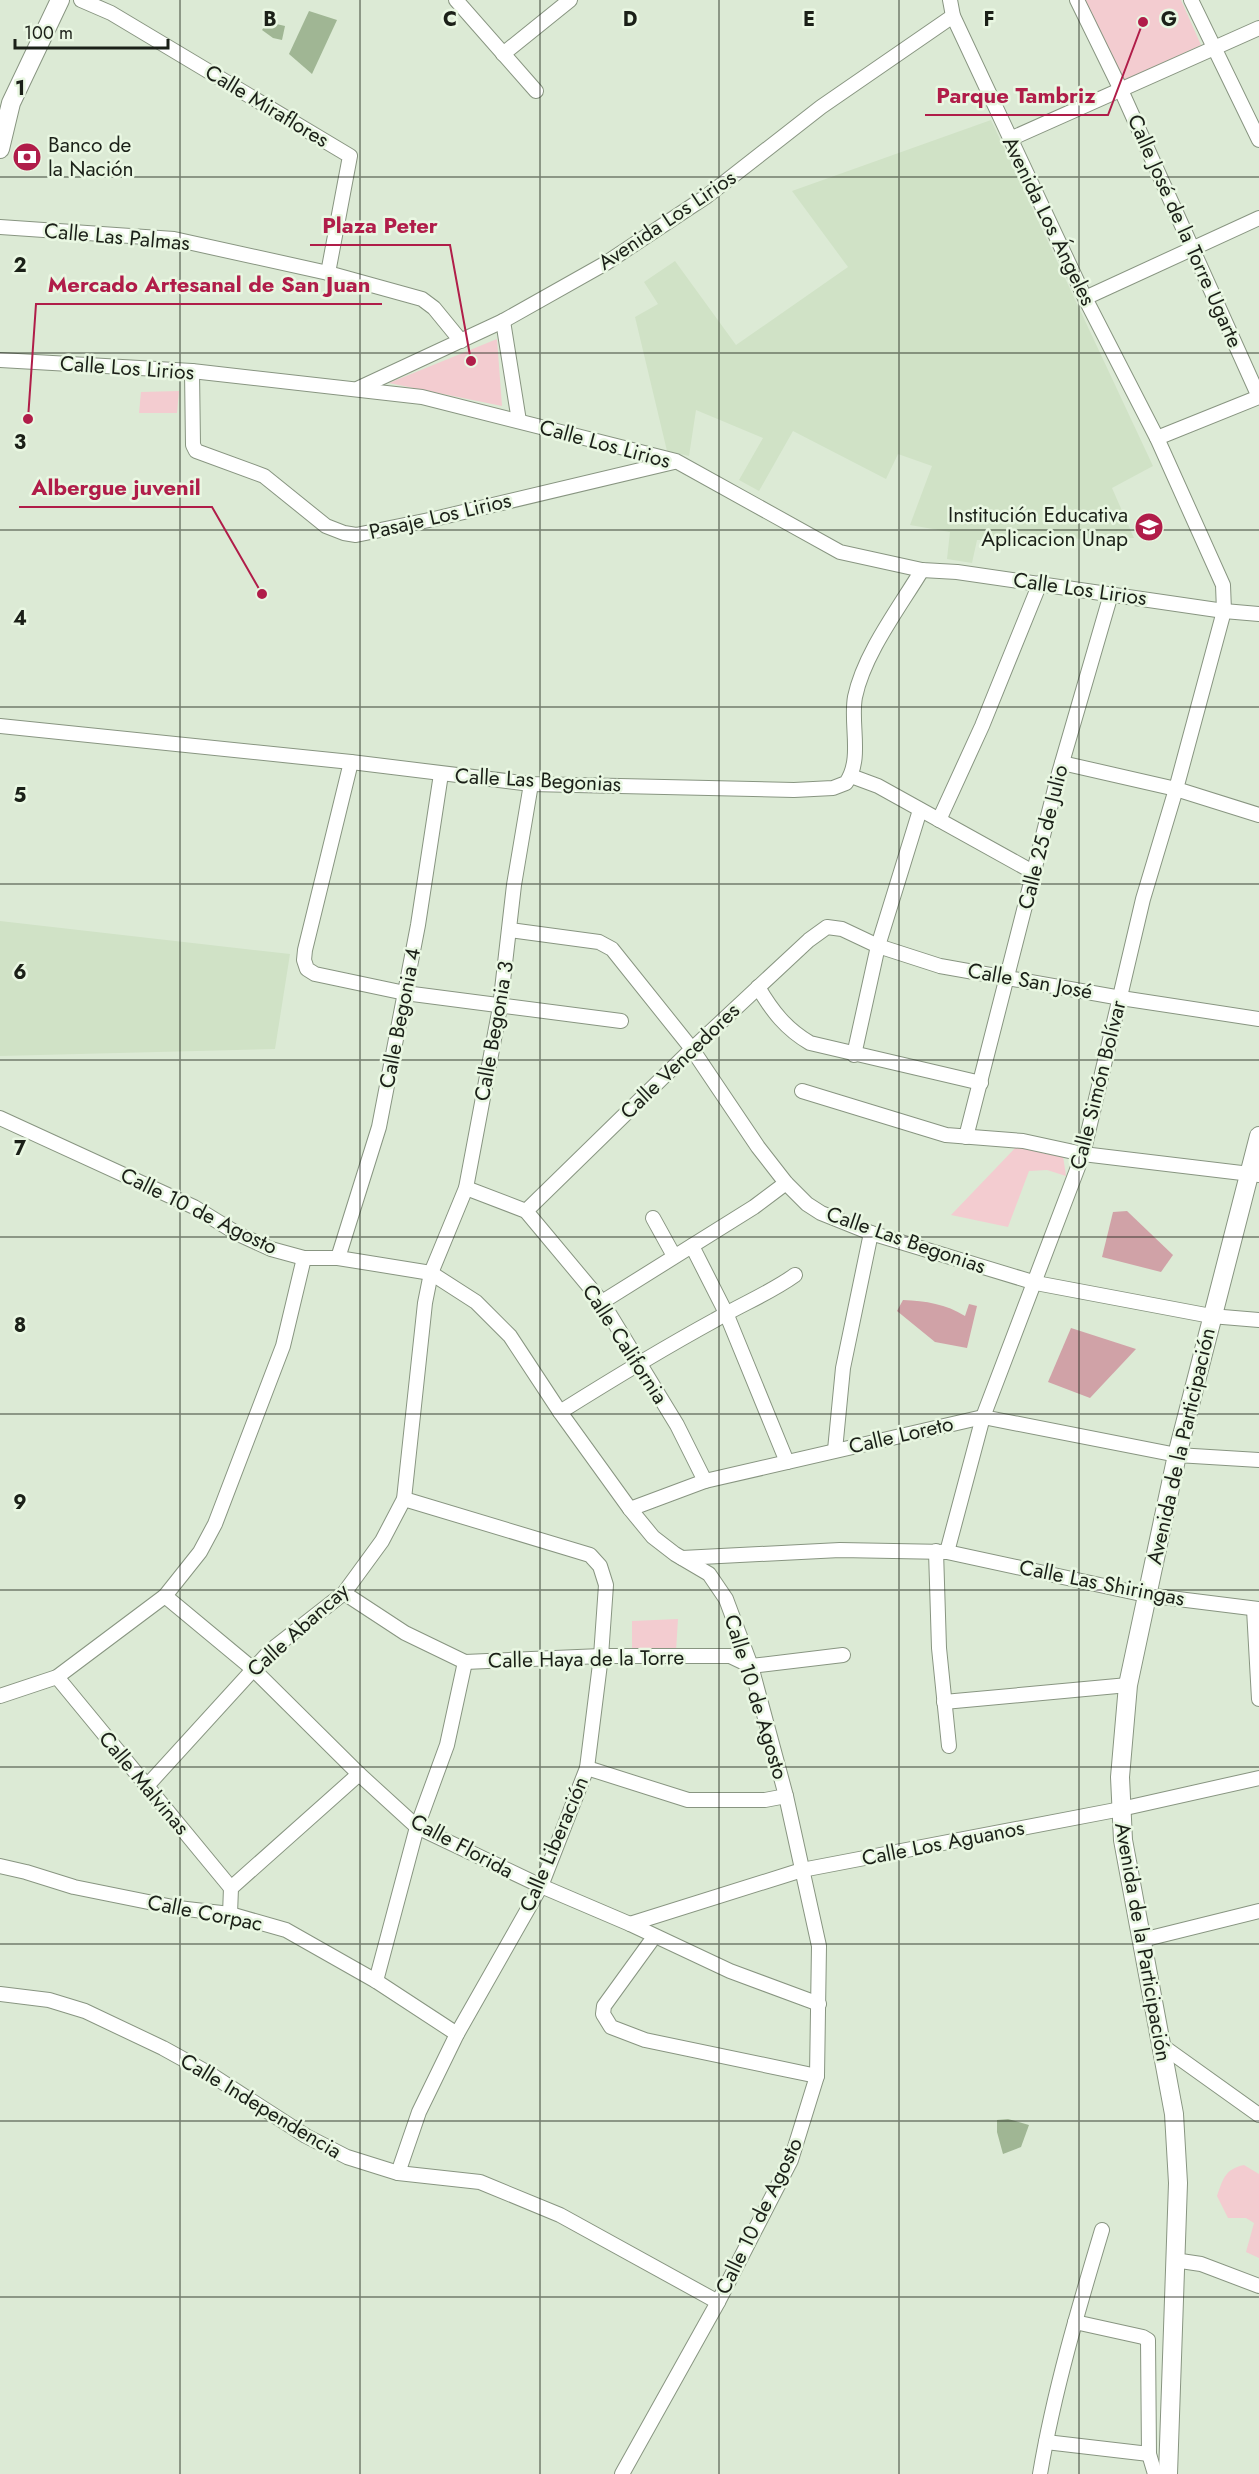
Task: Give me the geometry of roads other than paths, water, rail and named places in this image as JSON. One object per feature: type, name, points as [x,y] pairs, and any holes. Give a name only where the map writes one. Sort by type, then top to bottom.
[{"type":"main road","points":[[0,149],[11,103],[60,0]]},
{"type":"main road","name":"Avenida de la Participación","points":[[1168,2474],[1178,2183],[1174,2114],[1123,1840],[1120,1777],[1128,1685],[1146,1595],[1211,1316],[1254,1175],[1259,1136]]},
{"type":"street","name":"Calle Miraflores","points":[[81,0],[111,13],[350,156],[328,273]]},
{"type":"street","points":[[456,0],[536,91]]},
{"type":"street","points":[[503,54],[570,0]]},
{"type":"street","name":"Avenida Los Ángeles","points":[[950,0],[953,16],[1010,140],[1085,298],[1157,438],[1223,585],[1224,611]]},
{"type":"street","name":"Calle José de la Torre Ugarte","points":[[1077,0],[1194,249],[1259,397]]},
{"type":"street","points":[[1191,0],[1259,140]]},
{"type":"street","name":"Avenida Los Lirios","points":[[359,388],[503,321],[606,263],[707,196],[822,107],[953,16]]},
{"type":"street","points":[[1010,140],[1259,28]]},
{"type":"street","points":[[1085,298],[1259,218]]},
{"type":"street","name":"Calle Las Palmas","points":[[0,227],[174,239],[328,273],[422,299],[434,308],[461,341]]},
{"type":"street","points":[[503,321],[519,421]]},
{"type":"street","name":"Calle Los Lirios","points":[[0,360],[192,371],[359,388],[422,397],[676,461],[840,552],[922,570],[1040,582],[1224,611],[1259,614]]},
{"type":"street","name":"Pasaje Los Lirios","points":[[192,371],[193,445],[196,451],[264,476],[326,526],[344,533],[356,535],[434,519],[676,461]]},
{"type":"street","points":[[1157,438],[1259,397]]},
{"type":"street","points":[[922,570],[884,631],[863,671],[855,698],[851,776],[878,786],[1034,872]]},
{"type":"street","points":[[939,820],[982,726],[1040,582]]},
{"type":"street","name":"Calle 25 de Julio","points":[[966,1137],[1062,763],[1111,594]]},
{"type":"street","name":"Calle Simón Bolívar","points":[[949,1746],[939,1648],[941,1552],[983,1417],[1036,1283],[1083,1154],[1143,899],[1176,789],[1224,611]]},
{"type":"street","name":"Calle Las Begonias","points":[[0,726],[351,762],[531,784],[794,790],[839,787],[851,776]]},
{"type":"street","points":[[351,762],[305,950],[304,965],[310,972],[405,993],[621,1021]]},
{"type":"street","points":[[1062,763],[1176,789],[1259,815]]},
{"type":"street","name":"Calle Begonia 4","points":[[338,1258],[379,1127],[405,993],[441,774]]},
{"type":"street","name":"Calle Begonia 3","points":[[431,1273],[466,1188],[500,1007],[514,885],[531,784]]},
{"type":"street","points":[[854,1055],[878,946],[920,810]]},
{"type":"street","name":"Calle Vencedores","points":[[526,1210],[692,1049],[821,930],[832,927],[842,929]]},
{"type":"street","name":"Calle San José","points":[[842,929],[878,946],[940,966],[1121,998],[1259,1019]]},
{"type":"street","name":"Calle Las Begonias","points":[[510,930],[606,945],[612,949],[692,1049],[758,1147],[786,1183],[807,1204],[821,1213],[871,1233],[1036,1283],[1211,1316],[1259,1320]]},
{"type":"street","points":[[758,987],[771,1009],[791,1032],[810,1043],[981,1083]]},
{"type":"street","points":[[802,1091],[946,1135],[1023,1141],[1083,1154],[1254,1175]]},
{"type":"street","name":"Calle 10 de Agosto","points":[[0,1118],[194,1207],[238,1234],[271,1249],[304,1258],[338,1258],[431,1273],[476,1302],[510,1336],[560,1412],[653,1537],[709,1574],[726,1599],[751,1666],[786,1796],[819,1946],[817,2076],[791,2160],[718,2302],[622,2474]]},
{"type":"street","points":[[602,1302],[754,1207],[786,1183]]},
{"type":"street","points":[[466,1188],[526,1210]]},
{"type":"street","name":"Calle California","points":[[526,1210],[602,1302],[677,1425],[705,1481]]},
{"type":"street","points":[[652,1218],[674,1256]]},
{"type":"street","points":[[835,1450],[843,1368],[871,1233]]},
{"type":"street","points":[[693,1246],[726,1313],[787,1462]]},
{"type":"street","points":[[0,1696],[57,1677],[165,1596],[200,1552],[215,1524],[283,1346],[304,1258]]},
{"type":"street","name":"Calle Abancay","points":[[146,1787],[271,1650],[344,1593],[382,1541],[404,1499],[425,1303],[431,1273]]},
{"type":"street","points":[[560,1412],[638,1363],[726,1313],[773,1291],[795,1275]]},
{"type":"street","name":"Calle Loreto","points":[[630,1509],[705,1481],[983,1417],[1177,1455],[1259,1460]]},
{"type":"street","name":"Calle Liberación","points":[[398,2173],[419,2112],[457,2034],[541,1886],[587,1768],[601,1656],[606,1585],[603,1573],[596,1560],[590,1555],[404,1499]]},
{"type":"street","name":"Calle Las Shiringas","points":[[682,1558],[840,1550],[941,1552],[1146,1595],[1256,1609]]},
{"type":"street","name":"Calle Haya de la Torre","points":[[344,1593],[405,1633],[465,1662],[601,1656],[730,1656],[751,1666],[843,1655]]},
{"type":"street","name":"Calle Florida","points":[[165,1596],[253,1669],[359,1774],[417,1827],[730,1971],[819,2004]]},
{"type":"street","points":[[1256,1609],[1259,1699]]},
{"type":"street","points":[[376,1982],[417,1827],[447,1745],[465,1662]]},
{"type":"street","name":"Calle Malvinas","points":[[57,1677],[231,1888]]},
{"type":"street","points":[[944,1702],[1128,1685]]},
{"type":"street","points":[[587,1768],[688,1800],[765,1800],[786,1796]]},
{"type":"street","points":[[230,1914],[231,1888],[359,1774]]},
{"type":"street","name":"Calle Los Aguanos","points":[[630,1924],[802,1870],[1121,1809],[1259,1778]]},
{"type":"street","name":"Calle Corpac","points":[[0,1866],[74,1887],[178,1908],[230,1914],[286,1930],[376,1982],[457,2034]]},
{"type":"street","points":[[1143,1940],[1259,1911]]},
{"type":"street","points":[[654,1937],[604,2006],[603,2014],[611,2027],[645,2040],[817,2076]]},
{"type":"street","name":"Calle Independencia","points":[[0,1994],[49,2000],[84,2011],[163,2048],[210,2074],[306,2136],[347,2157],[398,2173],[480,2182],[560,2215],[718,2302]]},
{"type":"street","points":[[1161,2045],[1259,2115]]},
{"type":"street","points":[[1040,2474],[1075,2322],[1102,2230]]},
{"type":"street","points":[[1174,2260],[1201,2264],[1259,2286]]},
{"type":"street","points":[[1075,2322],[1148,2340],[1149,2454],[1155,2474]]},
{"type":"street","points":[[1046,2442],[1149,2454]]},
{"type":"place","name":"Parque Tambriz","points":[[1143,22]]},
{"type":"place","name":"Banco de la Nación","points":[[27,157]]},
{"type":"place","name":"Plaza Peter","points":[[471,361]]},
{"type":"place","name":"Mercado Artesanal de San Juan","points":[[28,419]]},
{"type":"place","name":"Institución Educativa Aplicacion Unap","points":[[1149,527]]},
{"type":"place","name":"Albergue juvenil","points":[[262,594]]}]
